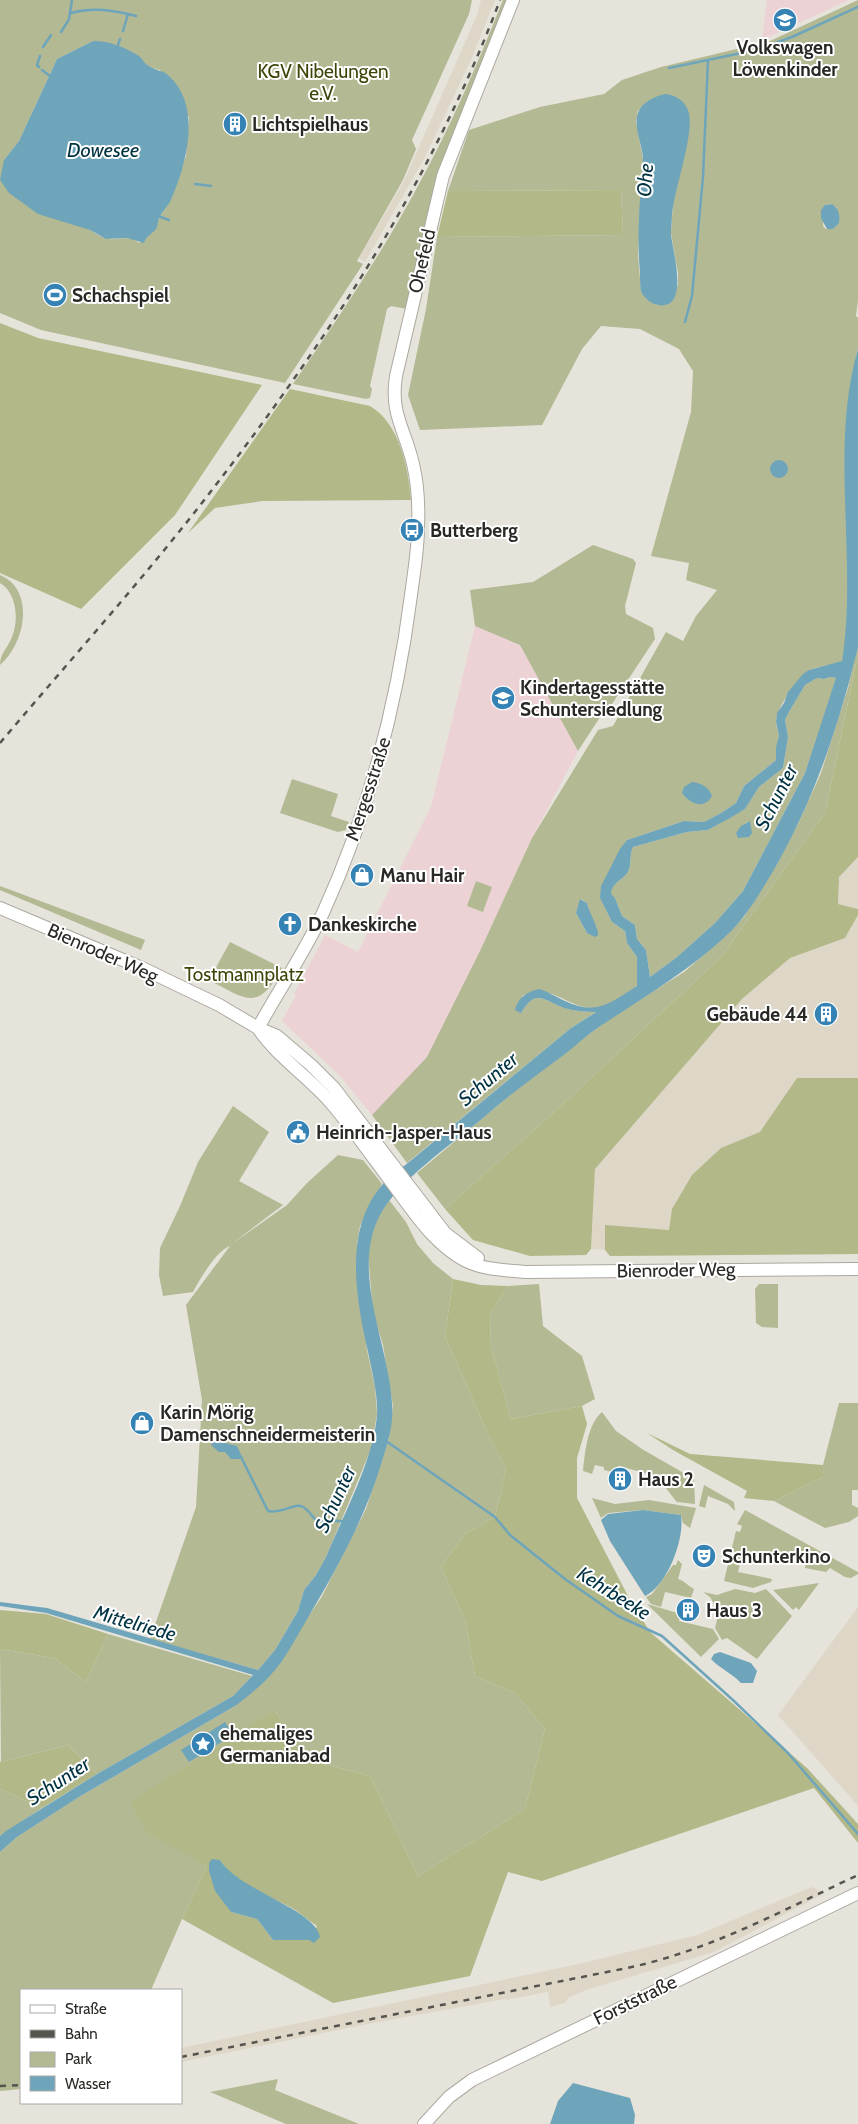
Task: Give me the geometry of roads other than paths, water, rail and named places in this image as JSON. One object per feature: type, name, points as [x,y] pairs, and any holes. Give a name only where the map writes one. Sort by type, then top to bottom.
[{"type":"main road","name":"Ohefeld","points":[[418,530],[419,499],[413,464],[394,406],[396,376],[443,176],[513,0]]},
{"type":"main road","name":"Mergesstraße","points":[[258,1028],[297,963],[322,914],[352,843],[376,771],[400,670],[418,530]]},
{"type":"main road","name":"Bienroder Weg","points":[[0,908],[149,972],[219,1005],[258,1028],[277,1036],[311,1065],[356,1115],[378,1155],[417,1207],[456,1243],[495,1268],[526,1272],[858,1269]]},
{"type":"main road","name":"Forststraße","points":[[424,2124],[448,2096],[472,2080],[858,1893]]},
{"type":"water","name":"Dowesee","points":[[93,41],[111,43],[122,47],[139,56],[147,65],[167,74],[179,89],[186,104],[188,137],[186,154],[176,188],[170,202],[159,218],[157,228],[144,243],[127,238],[106,239],[90,230],[38,214],[9,193],[0,180],[4,160],[19,141],[57,59]]},
{"type":"water","points":[[665,94],[682,101],[688,110],[690,119],[687,146],[672,215],[671,234],[676,264],[677,289],[674,298],[668,304],[658,305],[645,298],[641,289],[639,228],[643,158],[637,129],[637,118],[640,109],[645,103]]},
{"type":"water","points":[[832,204],[839,212],[839,223],[833,229],[827,229],[821,218],[821,210],[825,205]]},
{"type":"water","points":[[858,349],[858,647],[833,735],[812,792],[772,873],[751,907],[725,937],[668,981],[596,1029],[512,1094],[411,1177],[387,1204],[379,1217],[371,1239],[369,1262],[370,1285],[385,1357],[392,1403],[392,1418],[388,1440],[375,1482],[349,1544],[277,1668],[235,1706],[79,1797],[17,1837],[0,1852],[0,1836],[6,1831],[97,1774],[233,1696],[253,1675],[46,1613],[0,1606],[0,1602],[47,1608],[258,1670],[275,1650],[298,1611],[304,1590],[316,1575],[326,1557],[357,1487],[370,1451],[374,1433],[377,1399],[360,1309],[356,1265],[362,1222],[370,1202],[392,1175],[571,1028],[596,1012],[568,1009],[545,999],[536,998],[526,1005],[521,1013],[515,1010],[518,1002],[524,996],[539,989],[576,1005],[595,1007],[611,1002],[637,986],[637,957],[627,943],[625,931],[612,922],[600,898],[601,886],[620,849],[627,840],[684,821],[704,822],[736,803],[744,786],[776,760],[776,747],[779,736],[776,722],[777,713],[784,703],[788,692],[803,674],[809,670],[842,661],[846,623],[847,584],[844,465],[850,387]],"holes":[[[817,678],[836,678],[805,773],[743,891],[715,923],[677,957],[650,977],[646,950],[637,939],[635,925],[622,916],[615,898],[611,894],[615,884],[628,872],[633,847],[687,832],[708,830],[745,809],[759,787],[783,768],[788,737],[785,720],[805,685]]]},
{"type":"water","points":[[779,460],[785,463],[788,469],[785,475],[779,478],[773,475],[770,469],[773,463]]},
{"type":"water","points":[[692,782],[701,784],[709,790],[712,796],[709,800],[705,803],[697,804],[685,797],[682,793],[684,787]]},
{"type":"water","points":[[750,821],[752,833],[749,837],[738,838],[736,833],[741,826]]},
{"type":"water","points":[[580,899],[587,903],[598,932],[598,935],[595,937],[587,933],[576,913]]},
{"type":"water","points":[[219,1440],[237,1446],[243,1459],[231,1459],[225,1452],[219,1452],[211,1445],[214,1441]]},
{"type":"water","points":[[643,1510],[681,1515],[682,1525],[673,1561],[653,1591],[645,1596],[610,1541],[601,1520],[608,1514]]},
{"type":"water","points":[[720,1652],[751,1663],[757,1671],[753,1683],[741,1683],[711,1659],[714,1654]]},
{"type":"water","name":"ehemaliges Germaniabad","points":[[225,1722],[233,1735],[189,1762],[181,1750]]},
{"type":"water","points":[[212,1859],[220,1860],[229,1871],[243,1881],[305,1917],[315,1927],[320,1937],[314,1943],[309,1940],[273,1940],[257,1919],[231,1912],[215,1891],[209,1871],[209,1863]]},
{"type":"water","points":[[573,2083],[630,2098],[635,2115],[634,2124],[550,2124],[558,2101]]},
{"type":"waterway","points":[[69,19],[72,0]]},
{"type":"waterway","name":"Ohe","points":[[669,68],[756,50],[792,37],[858,7]]},
{"type":"waterway","points":[[71,13],[103,10],[136,16]]},
{"type":"waterway","points":[[123,31],[128,14]]},
{"type":"waterway","points":[[61,32],[68,21]]},
{"type":"waterway","points":[[43,47],[51,35]]},
{"type":"waterway","points":[[118,45],[120,39]]},
{"type":"waterway","points":[[39,67],[37,65],[40,56]]},
{"type":"waterway","points":[[685,322],[692,296],[703,177],[708,60]]},
{"type":"waterway","points":[[42,70],[50,76]]},
{"type":"waterway","points":[[195,184],[211,186]]},
{"type":"waterway","points":[[158,216],[169,220]]},
{"type":"waterway","name":"Kehrbeeke","points":[[386,1441],[495,1517],[510,1535],[565,1579],[618,1616],[662,1636],[788,1753],[858,1834]]},
{"type":"waterway","name":"Schunter","points":[[241,1457],[268,1511],[279,1511],[300,1506],[307,1510],[317,1521],[342,1521]]},
{"type":"railway","points":[[0,743],[187,522],[297,375],[374,256],[410,194],[443,131],[473,66],[500,0]]},
{"type":"railway","points":[[182,2057],[657,1961],[745,1928],[858,1875]]},
{"type":"railway","points":[[0,2086],[20,2085]]},
{"type":"place","name":"Volkswagen Löwenkinder","points":[[785,20]]},
{"type":"place","name":"Lichtspielhaus","points":[[235,124]]},
{"type":"place","name":"Schachspiel","points":[[55,295]]},
{"type":"place","name":"Butterberg","points":[[412,530]]},
{"type":"place","name":"Kindertagesstätte Schuntersiedlung","points":[[503,698]]},
{"type":"place","name":"Manu Hair","points":[[362,875]]},
{"type":"place","name":"Dankeskirche","points":[[290,924]]},
{"type":"place","name":"Gebäude 44","points":[[826,1014]]},
{"type":"place","name":"Heinrich-Jasper-Haus","points":[[298,1132]]},
{"type":"place","name":"Karin Mörig Damenschneidermeisterin","points":[[142,1423]]},
{"type":"place","name":"Haus 2","points":[[620,1479]]},
{"type":"place","name":"Schunterkino","points":[[704,1556]]},
{"type":"place","name":"Haus 3","points":[[688,1610]]},
{"type":"place","name":"ehemaliges Germaniabad","points":[[203,1744]]},
{"type":"park label","name":"KGV Nibelungen e.V.","points":[[323,82]]},
{"type":"park label","name":"Tostmannplatz","points":[[244,974]]},
{"type":"water label","name":"Mittelriede","points":[[135,1623]]}]
